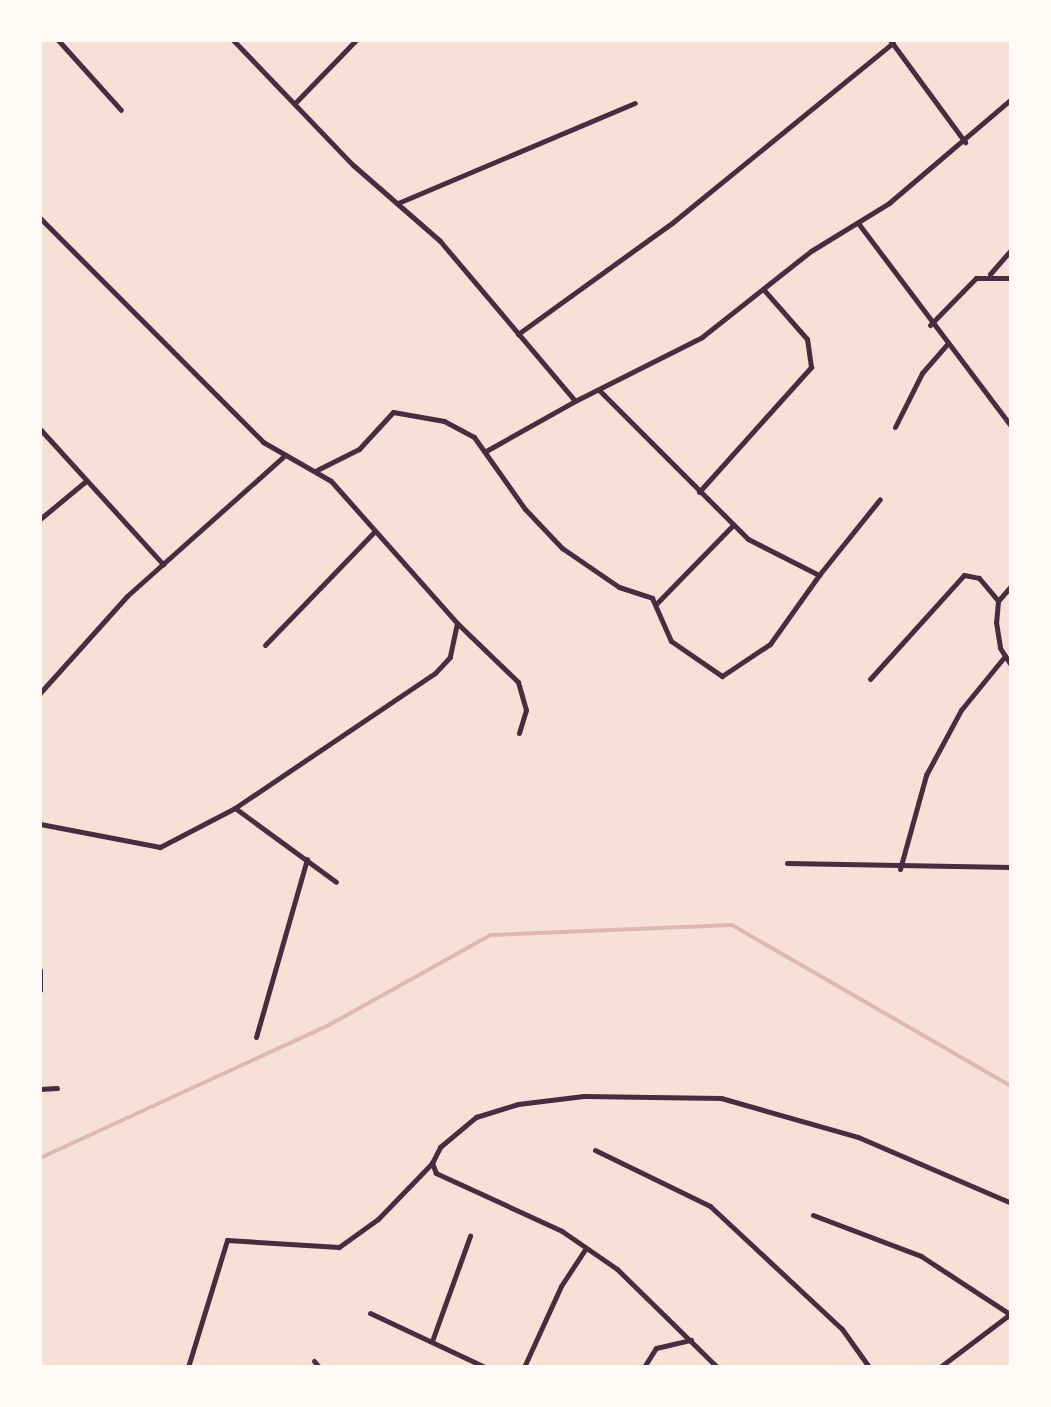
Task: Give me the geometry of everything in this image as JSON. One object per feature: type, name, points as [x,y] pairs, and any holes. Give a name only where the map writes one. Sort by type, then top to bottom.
[{"type":"street","points":[[58,40],[121,110]]},
{"type":"street","points":[[233,40],[398,203],[575,402]]},
{"type":"street","points":[[295,104],[356,40]]},
{"type":"street","points":[[518,334],[672,223],[892,42],[964,142]]},
{"type":"street","points":[[486,451],[702,337],[964,142],[1011,99]]},
{"type":"street","points":[[398,203],[635,103]]},
{"type":"street","points":[[40,218],[78,263],[284,455],[316,470],[518,682],[526,710],[519,733]]},
{"type":"street","points":[[858,223],[930,325],[1011,426]]},
{"type":"street","points":[[990,274],[1011,250]]},
{"type":"street","points":[[930,325],[976,278],[990,274],[1011,278]]},
{"type":"street","points":[[699,492],[810,367],[807,339],[764,290]]},
{"type":"street","points":[[895,427],[922,373],[946,345]]},
{"type":"street","points":[[600,391],[733,525],[818,575]]},
{"type":"street","points":[[316,470],[359,449],[394,412],[444,421],[486,451],[525,509],[562,548],[656,604],[671,642],[728,675],[770,644],[818,575],[880,499]]},
{"type":"street","points":[[40,429],[163,564]]},
{"type":"street","points":[[40,693],[163,564],[284,455]]},
{"type":"street","points":[[40,520],[86,481]]},
{"type":"street","points":[[656,604],[733,525]]},
{"type":"street","points":[[264,645],[374,532]]},
{"type":"street","points":[[870,679],[964,575],[979,578],[998,602],[1005,656],[1011,665]]},
{"type":"street","points":[[998,602],[1011,586]]},
{"type":"street","points":[[40,824],[160,848],[235,808],[434,673],[450,656],[458,623]]},
{"type":"street","points":[[900,869],[926,775],[961,710],[1005,656]]},
{"type":"street","points":[[235,808],[336,882]]},
{"type":"street","points":[[256,1037],[307,858]]},
{"type":"street","points":[[787,863],[900,869],[1011,867]]},
{"type":"street","points":[[40,970],[40,990]]},
{"type":"street","points":[[40,1089],[56,1088]]},
{"type":"street","points":[[188,1367],[226,1240],[339,1247],[378,1219],[432,1163],[449,1136],[476,1118],[518,1104],[682,1096],[785,1112],[939,1169],[1011,1204]]},
{"type":"street","points":[[595,1150],[710,1206],[842,1328],[869,1367]]},
{"type":"street","points":[[432,1163],[436,1173],[586,1248],[718,1367]]},
{"type":"street","points":[[813,1216],[922,1256],[1011,1314],[940,1367]]},
{"type":"street","points":[[432,1341],[470,1236]]},
{"type":"street","points":[[524,1367],[561,1286],[586,1248]]},
{"type":"street","points":[[370,1314],[486,1367]]},
{"type":"street","points":[[644,1367],[656,1348],[691,1340]]},
{"type":"waterway","points":[[40,1158],[329,1025],[491,935],[732,925],[1011,1086]]}]
